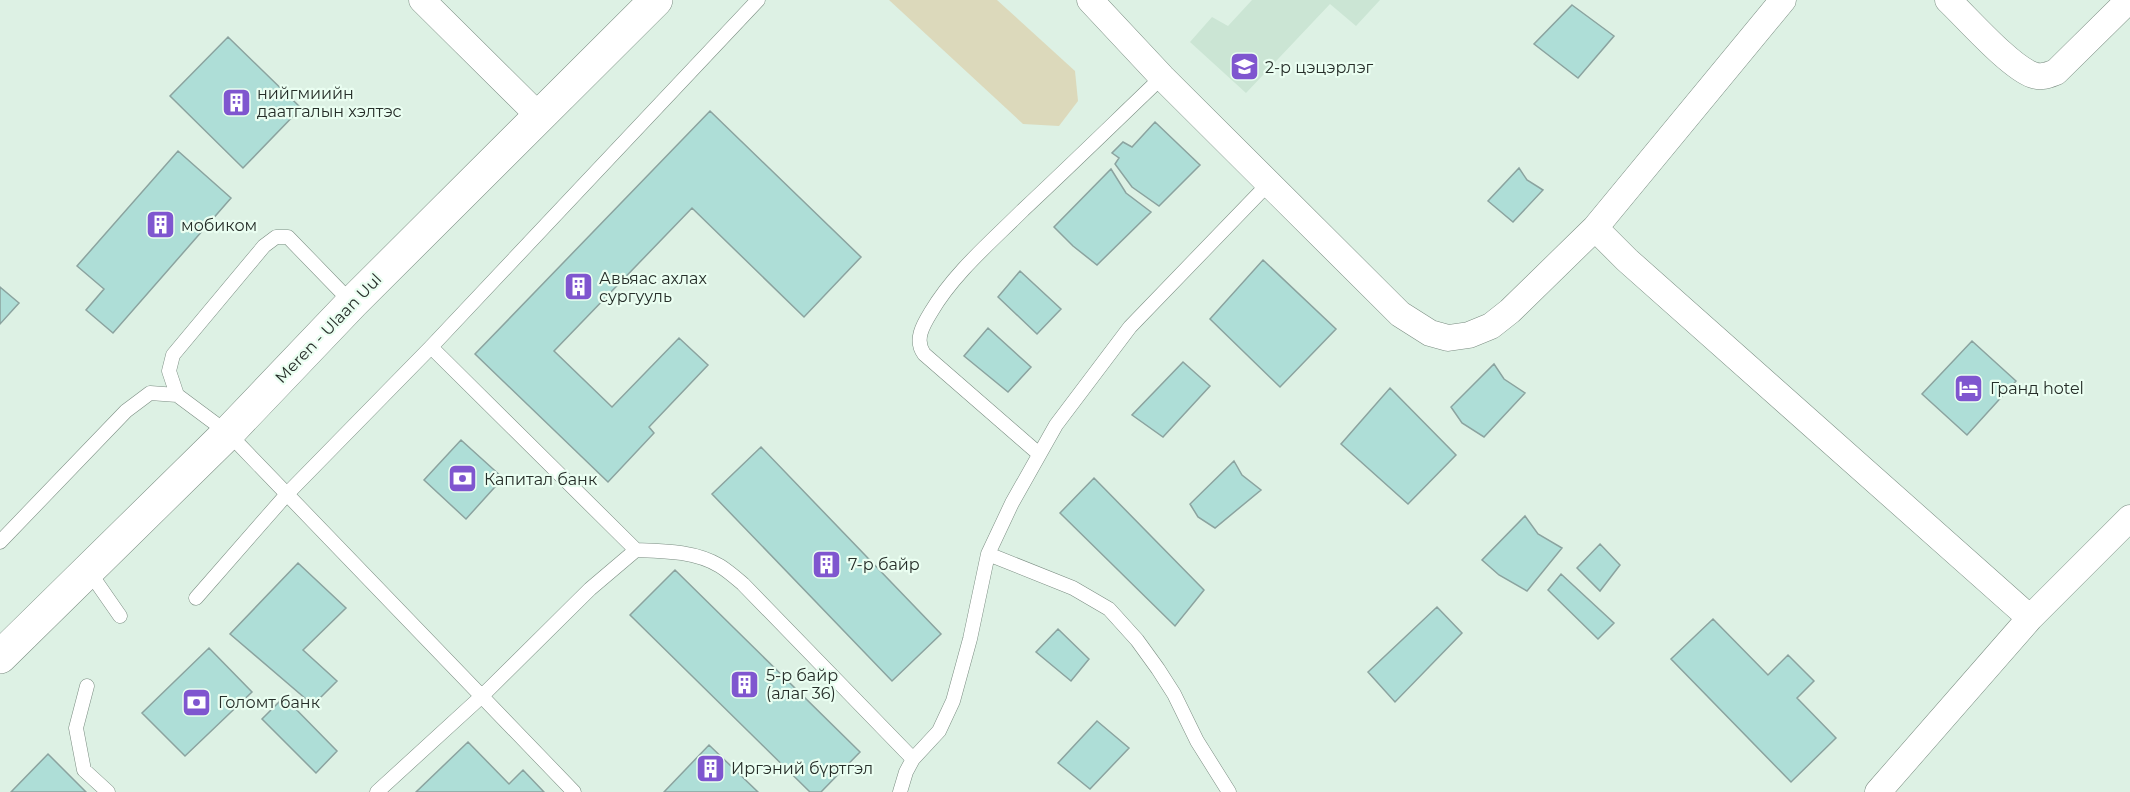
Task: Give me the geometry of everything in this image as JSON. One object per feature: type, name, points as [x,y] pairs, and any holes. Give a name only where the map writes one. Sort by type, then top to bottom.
[{"type":"street","points":[[422,0],[538,115]]},
{"type":"street","name":"Meren - Ulaan Uul","points":[[0,657],[228,433],[352,303],[538,115],[656,0]]},
{"type":"street","points":[[1090,0],[1162,77],[1366,283],[1400,314],[1430,333],[1448,338],[1469,335],[1491,326],[1510,311],[1595,228],[1783,0]]},
{"type":"street","points":[[1948,0],[2011,61],[2033,75],[2044,77],[2056,72],[2129,0]]},
{"type":"street","points":[[1595,228],[1627,260],[2030,618]]},
{"type":"street","points":[[1878,792],[2030,618],[2130,518]]},
{"type":"lane","points":[[196,598],[287,494],[431,347],[758,0]]},
{"type":"lane","points":[[1039,454],[924,354],[919,340],[922,327],[939,300],[975,257],[1162,77]]},
{"type":"lane","points":[[900,792],[913,759],[939,731],[953,701],[970,639],[988,554],[1012,503],[1056,425],[1130,327],[1269,183]]},
{"type":"lane","points":[[177,395],[169,371],[173,356],[264,246],[276,237],[288,237],[352,303]]},
{"type":"lane","points":[[431,347],[636,550]]},
{"type":"lane","points":[[0,542],[126,411],[150,393],[177,395],[228,433],[574,792]]},
{"type":"lane","points":[[377,792],[482,696],[590,589],[636,550],[663,550],[693,555],[718,565],[743,584],[913,759]]},
{"type":"lane","points":[[988,554],[1073,588],[1109,609],[1137,640],[1174,693],[1197,741],[1229,792]]},
{"type":"lane","points":[[88,570],[120,616]]},
{"type":"lane","points":[[87,686],[76,728],[84,770],[108,792]]},
{"type":"shaded area","points":[[889,0],[997,0],[1075,71],[1078,101],[1059,126],[1023,124]]},
{"type":"shaded area","name":"2-р цэцэрлэг","points":[[1252,0],[1380,0],[1356,26],[1330,4],[1246,93],[1190,42],[1212,17],[1228,26]]},
{"type":"building","points":[[1572,5],[1614,36],[1578,78],[1534,44]]},
{"type":"building","name":"нийгмиийн даатгалын хэлтэс","points":[[228,37],[301,108],[243,168],[170,96]]},
{"type":"building","name":"Авьяас ахлах сургууль","points":[[710,111],[861,257],[804,317],[692,208],[554,351],[612,407],[679,338],[708,365],[649,427],[654,433],[608,482],[475,354]]},
{"type":"building","points":[[1155,122],[1200,165],[1159,206],[1132,187],[1115,164],[1119,158],[1112,153],[1123,142],[1132,147]]},
{"type":"building","name":"мобиком","points":[[178,151],[231,198],[113,333],[86,310],[104,289],[77,266]]},
{"type":"building","points":[[1519,168],[1527,180],[1543,190],[1513,222],[1488,201]]},
{"type":"building","points":[[1111,169],[1126,193],[1151,212],[1097,265],[1054,227]]},
{"type":"building","points":[[1263,260],[1336,329],[1280,387],[1210,319]]},
{"type":"building","points":[[1020,271],[1061,309],[1037,334],[998,297]]},
{"type":"building","points":[[0,287],[19,303],[0,324]]},
{"type":"building","points":[[988,328],[1031,367],[1008,392],[964,356]]},
{"type":"building","name":"Гранд hotel","points":[[1972,341],[2016,381],[1967,435],[1922,394]]},
{"type":"building","points":[[1183,362],[1210,386],[1163,437],[1132,415]]},
{"type":"building","points":[[1494,364],[1504,379],[1525,393],[1484,437],[1462,423],[1451,407]]},
{"type":"building","points":[[1390,388],[1456,455],[1408,504],[1341,444]]},
{"type":"building","name":"Капитал банк","points":[[461,440],[503,478],[466,519],[424,480]]},
{"type":"building","name":"7-р байр","points":[[761,447],[941,634],[892,681],[712,494]]},
{"type":"building","points":[[1234,461],[1242,475],[1261,490],[1215,528],[1198,517],[1190,504]]},
{"type":"building","points":[[1094,478],[1204,590],[1175,626],[1060,513]]},
{"type":"building","points":[[1525,516],[1538,534],[1562,548],[1527,591],[1499,575],[1482,560]]},
{"type":"building","points":[[1600,544],[1620,565],[1600,591],[1577,568]]},
{"type":"building","points":[[298,563],[346,608],[303,650],[337,681],[313,705],[230,634]]},
{"type":"building","name":"5-р байр (алаг 36)","points":[[675,570],[860,752],[821,792],[810,792],[630,615]]},
{"type":"building","points":[[1561,574],[1614,623],[1598,639],[1548,590]]},
{"type":"building","points":[[1437,607],[1462,633],[1395,702],[1368,672]]},
{"type":"building","points":[[1713,619],[1768,675],[1788,655],[1814,681],[1797,698],[1836,738],[1791,782],[1671,659]]},
{"type":"building","points":[[1058,629],[1089,659],[1071,681],[1036,652]]},
{"type":"building","name":"Голомт банк","points":[[209,648],[252,692],[185,756],[142,713]]},
{"type":"building","points":[[284,697],[337,751],[316,773],[262,719]]},
{"type":"building","points":[[1097,721],[1129,748],[1090,789],[1058,763]]},
{"type":"building","points":[[468,742],[509,784],[523,770],[544,792],[416,792]]},
{"type":"building","name":"Иргэний бүртгэл","points":[[709,745],[758,792],[664,792]]},
{"type":"building","points":[[48,754],[86,792],[11,792]]},
{"type":"place","name":"2-р цэцэрлэг","points":[[1244,67]]},
{"type":"place","name":"нийгмиийн даатгалын хэлтэс","points":[[236,102]]},
{"type":"place","name":"мобиком","points":[[160,225]]},
{"type":"place","name":"Авьяас ахлах сургууль","points":[[578,287]]},
{"type":"place","name":"Гранд hotel","points":[[1969,388]]},
{"type":"place","name":"Капитал банк","points":[[463,479]]},
{"type":"place","name":"7-р байр","points":[[827,564]]},
{"type":"place","name":"5-р байр (алаг 36)","points":[[745,684]]},
{"type":"place","name":"Голомт банк","points":[[197,702]]},
{"type":"place","name":"Иргэний бүртгэл","points":[[710,768]]}]
